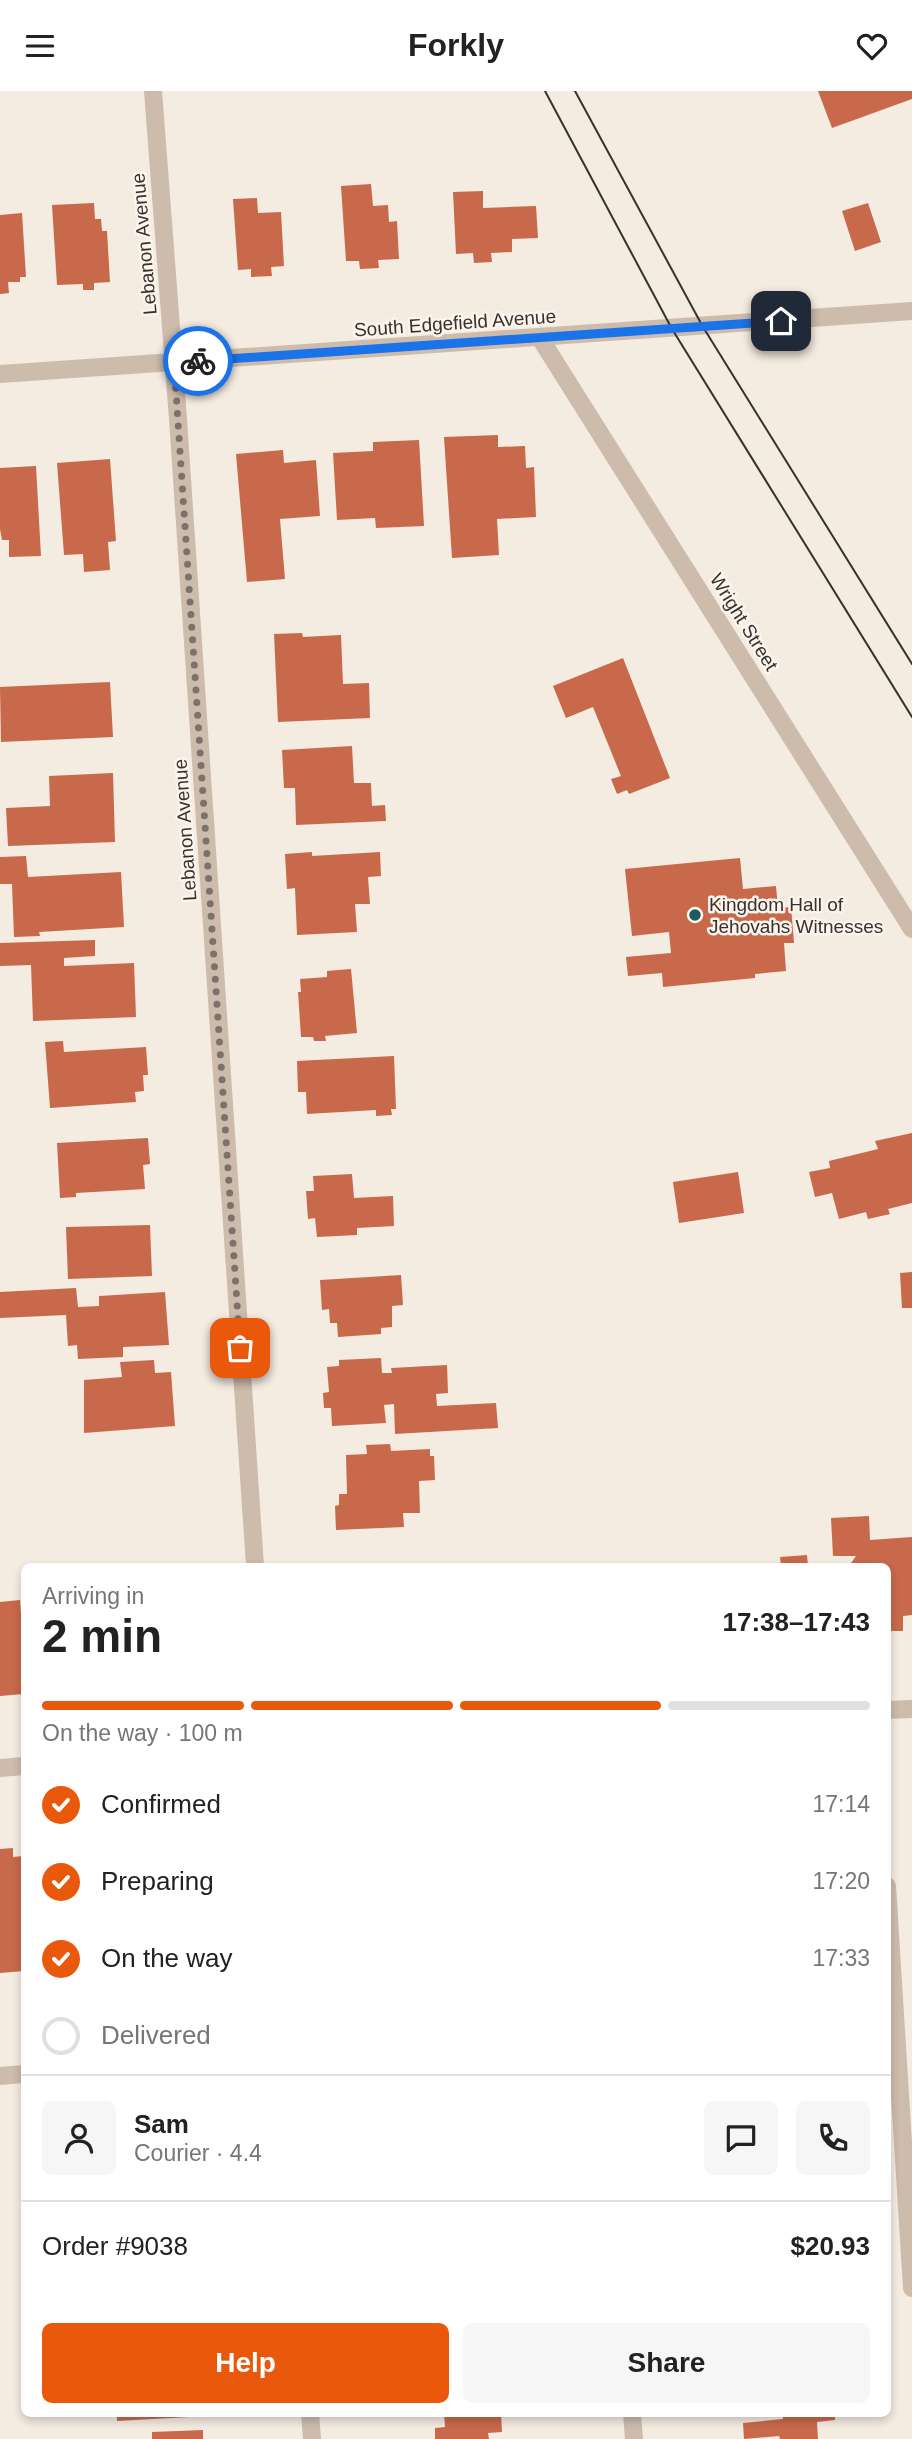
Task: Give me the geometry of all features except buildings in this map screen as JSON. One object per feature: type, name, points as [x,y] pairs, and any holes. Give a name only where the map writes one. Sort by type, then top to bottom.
[{"type":"street","name":"Lebanon Avenue","points":[[153,91],[174,362],[255,1563]]},
{"type":"street","name":"South Edgefield Avenue","points":[[0,374],[912,311]]},
{"type":"street","name":"Wright Street","points":[[540,338],[912,929]]},
{"type":"street","points":[[891,1710],[912,1709]]},
{"type":"street","points":[[0,1768],[21,1766]]},
{"type":"street","points":[[891,1950],[912,2288]]},
{"type":"street","points":[[0,2076],[21,2074]]},
{"type":"street","points":[[310,2417],[312,2439]]},
{"type":"street","points":[[632,2417],[634,2439]]},
{"type":"tram line","points":[[545,91],[672,329],[912,717]]},
{"type":"tram line","points":[[575,91],[703,327],[912,664]]},
{"type":"way so far","points":[[198,361],[174,362],[240,1348]]},
{"type":"place","name":"Kingdom Hall of Jehovahs Witnesses","points":[[695,915]]},
{"type":"route","points":[[198,361],[781,321]]}]
